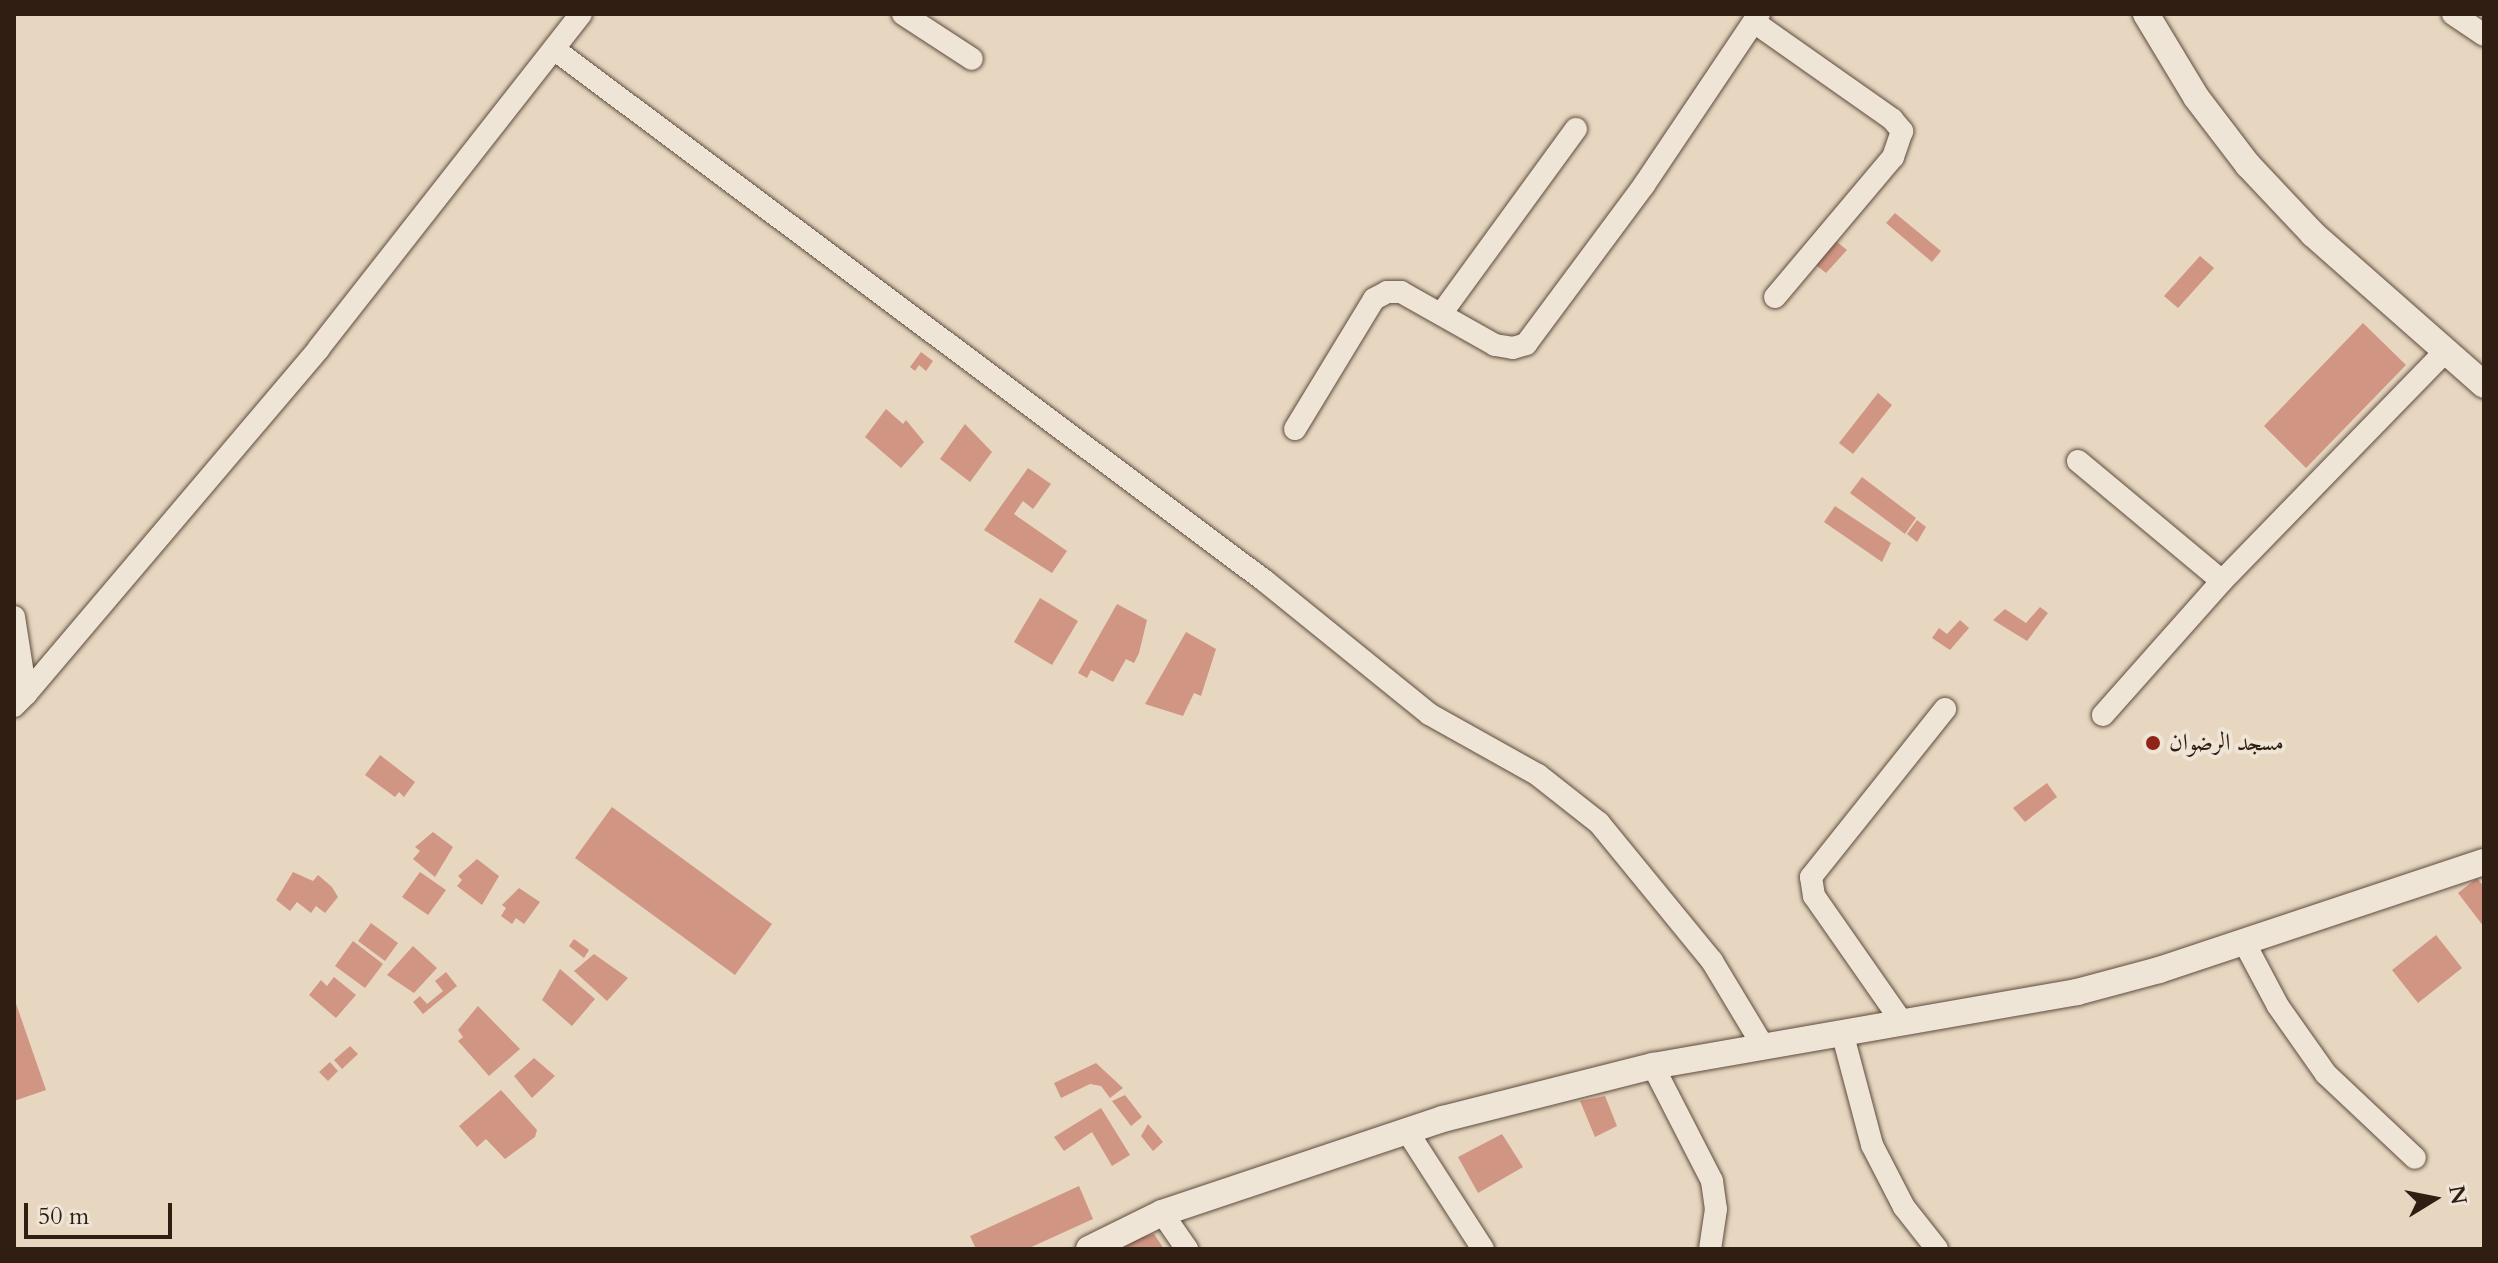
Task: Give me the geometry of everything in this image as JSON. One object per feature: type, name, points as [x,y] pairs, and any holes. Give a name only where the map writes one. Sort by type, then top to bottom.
[{"type":"street","points":[[20,700],[329,335],[581,14]]},
{"type":"street","points":[[903,14],[972,59]]},
{"type":"street","points":[[2146,14],[2196,97],[2248,165],[2313,234],[2484,385]]},
{"type":"street","points":[[2453,14],[2484,35]]},
{"type":"street","points":[[1295,429],[1374,299],[1401,292],[1495,345],[1513,348],[1526,344],[1644,185],[1757,18],[1892,119],[1902,131],[1893,157],[1775,297]]},
{"type":"street","points":[[554,49],[1265,581],[1429,714],[1538,775],[1599,823],[1712,961],[1763,1046]]},
{"type":"street","points":[[1441,314],[1576,129]]},
{"type":"street","points":[[2103,715],[2222,581],[2446,351]]},
{"type":"street","points":[[2078,461],[2222,581]]},
{"type":"street","points":[[14,617],[20,700]]},
{"type":"street","points":[[1902,1022],[1814,896],[1811,877],[1945,709]]},
{"type":"street","points":[[1089,1249],[1162,1213],[1407,1131],[1653,1066],[2077,992],[2244,942],[2484,862]]},
{"type":"street","points":[[2244,942],[2278,1006],[2326,1074],[2415,1158]]},
{"type":"street","points":[[1842,1032],[1872,1145],[1904,1207],[1937,1249]]},
{"type":"street","points":[[1653,1066],[1712,1181],[1716,1209],[1710,1249]]},
{"type":"street","points":[[1407,1131],[1483,1249]]},
{"type":"street","points":[[1162,1213],[1187,1249]]},
{"type":"building","points":[[1895,213],[1941,251],[1932,262],[1886,223]]},
{"type":"building","points":[[1832,238],[1847,250],[1826,273],[1812,262]]},
{"type":"building","points":[[2200,256],[2214,268],[2178,308],[2164,296]]},
{"type":"building","points":[[2363,323],[2406,365],[2306,468],[2264,426]]},
{"type":"building","points":[[921,352],[933,361],[926,371],[919,365],[915,371],[910,367]]},
{"type":"building","points":[[1878,393],[1892,405],[1853,454],[1839,443]]},
{"type":"building","points":[[886,409],[903,424],[906,420],[924,442],[901,468],[865,437]]},
{"type":"building","points":[[965,424],[992,452],[970,482],[940,459]]},
{"type":"building","points":[[1028,468],[1051,484],[1033,509],[1023,501],[1014,514],[1067,551],[1052,573],[984,530]]},
{"type":"building","points":[[1862,477],[1916,518],[1905,534],[1850,493]]},
{"type":"building","points":[[1835,506],[1891,543],[1882,562],[1824,522]]},
{"type":"building","points":[[1917,520],[1926,527],[1917,542],[1907,534]]},
{"type":"building","points":[[1040,598],[1078,621],[1052,665],[1014,642]]},
{"type":"building","points":[[1117,604],[1147,620],[1139,653],[1134,663],[1126,659],[1113,682],[1091,670],[1087,678],[1078,673]]},
{"type":"building","points":[[2040,607],[2048,613],[2027,641],[1993,620],[2005,609],[2026,623]]},
{"type":"building","points":[[1960,620],[1969,628],[1950,650],[1932,638],[1939,628],[1947,634]]},
{"type":"building","points":[[1186,632],[1216,649],[1201,696],[1194,693],[1183,716],[1145,704]]},
{"type":"building","points":[[380,755],[415,782],[404,797],[399,792],[395,797],[365,775]]},
{"type":"building","points":[[2047,783],[2057,797],[2025,822],[2013,808]]},
{"type":"building","points":[[612,807],[772,924],[735,975],[575,858]]},
{"type":"building","points":[[433,832],[453,847],[435,877],[413,859],[420,851],[415,847]]},
{"type":"building","points":[[477,859],[499,876],[482,905],[457,886],[462,880],[458,876]]},
{"type":"building","points":[[293,872],[313,881],[318,875],[332,887],[338,897],[325,913],[316,906],[311,913],[297,902],[290,911],[276,900]]},
{"type":"building","points":[[420,872],[446,890],[428,915],[402,897]]},
{"type":"building","points":[[2477,878],[2484,887],[2484,927],[2458,893]]},
{"type":"building","points":[[519,888],[540,902],[524,924],[516,918],[512,924],[501,916],[506,908],[502,905]]},
{"type":"building","points":[[371,923],[398,943],[385,961],[358,941]]},
{"type":"building","points":[[2436,935],[2462,968],[2418,1003],[2392,970]]},
{"type":"building","points":[[574,939],[589,950],[584,958],[569,946]]},
{"type":"building","points":[[353,941],[383,964],[365,988],[335,966]]},
{"type":"building","points":[[413,946],[437,968],[414,993],[387,975]]},
{"type":"building","points":[[594,954],[628,978],[607,1001],[574,971]]},
{"type":"building","points":[[560,969],[595,999],[572,1026],[542,1000]]},
{"type":"building","points":[[446,972],[457,986],[423,1014],[413,1002],[420,996],[427,1004],[443,991],[435,981]]},
{"type":"building","points":[[334,977],[356,995],[336,1018],[309,995],[321,980],[327,986]]},
{"type":"building","points":[[14,998],[46,1090],[14,1101]]},
{"type":"building","points":[[478,1006],[520,1049],[489,1076],[458,1041],[463,1037],[458,1030]]},
{"type":"building","points":[[350,1046],[358,1054],[342,1069],[334,1060]]},
{"type":"building","points":[[534,1058],[555,1076],[532,1098],[514,1076]]},
{"type":"building","points":[[330,1062],[338,1071],[328,1081],[319,1072]]},
{"type":"building","points":[[1096,1063],[1123,1088],[1110,1098],[1101,1086],[1090,1084],[1061,1098],[1054,1083]]},
{"type":"building","points":[[501,1090],[537,1130],[535,1137],[505,1159],[486,1139],[477,1147],[459,1126]]},
{"type":"building","points":[[1125,1095],[1142,1117],[1131,1126],[1112,1101]]},
{"type":"building","points":[[1605,1096],[1617,1126],[1595,1137],[1580,1101]]},
{"type":"building","points":[[1101,1108],[1130,1155],[1112,1166],[1092,1132],[1064,1151],[1054,1137]]},
{"type":"building","points":[[1148,1124],[1163,1142],[1153,1151],[1141,1136]]},
{"type":"building","points":[[1502,1134],[1523,1167],[1478,1193],[1458,1157]]},
{"type":"building","points":[[1079,1186],[1093,1219],[1027,1249],[976,1249],[970,1236]]},
{"type":"building","points":[[1154,1234],[1164,1249],[1117,1249],[1138,1238]]},
{"type":"place","name":"مسجد الرضوان","points":[[2153,743]]}]
